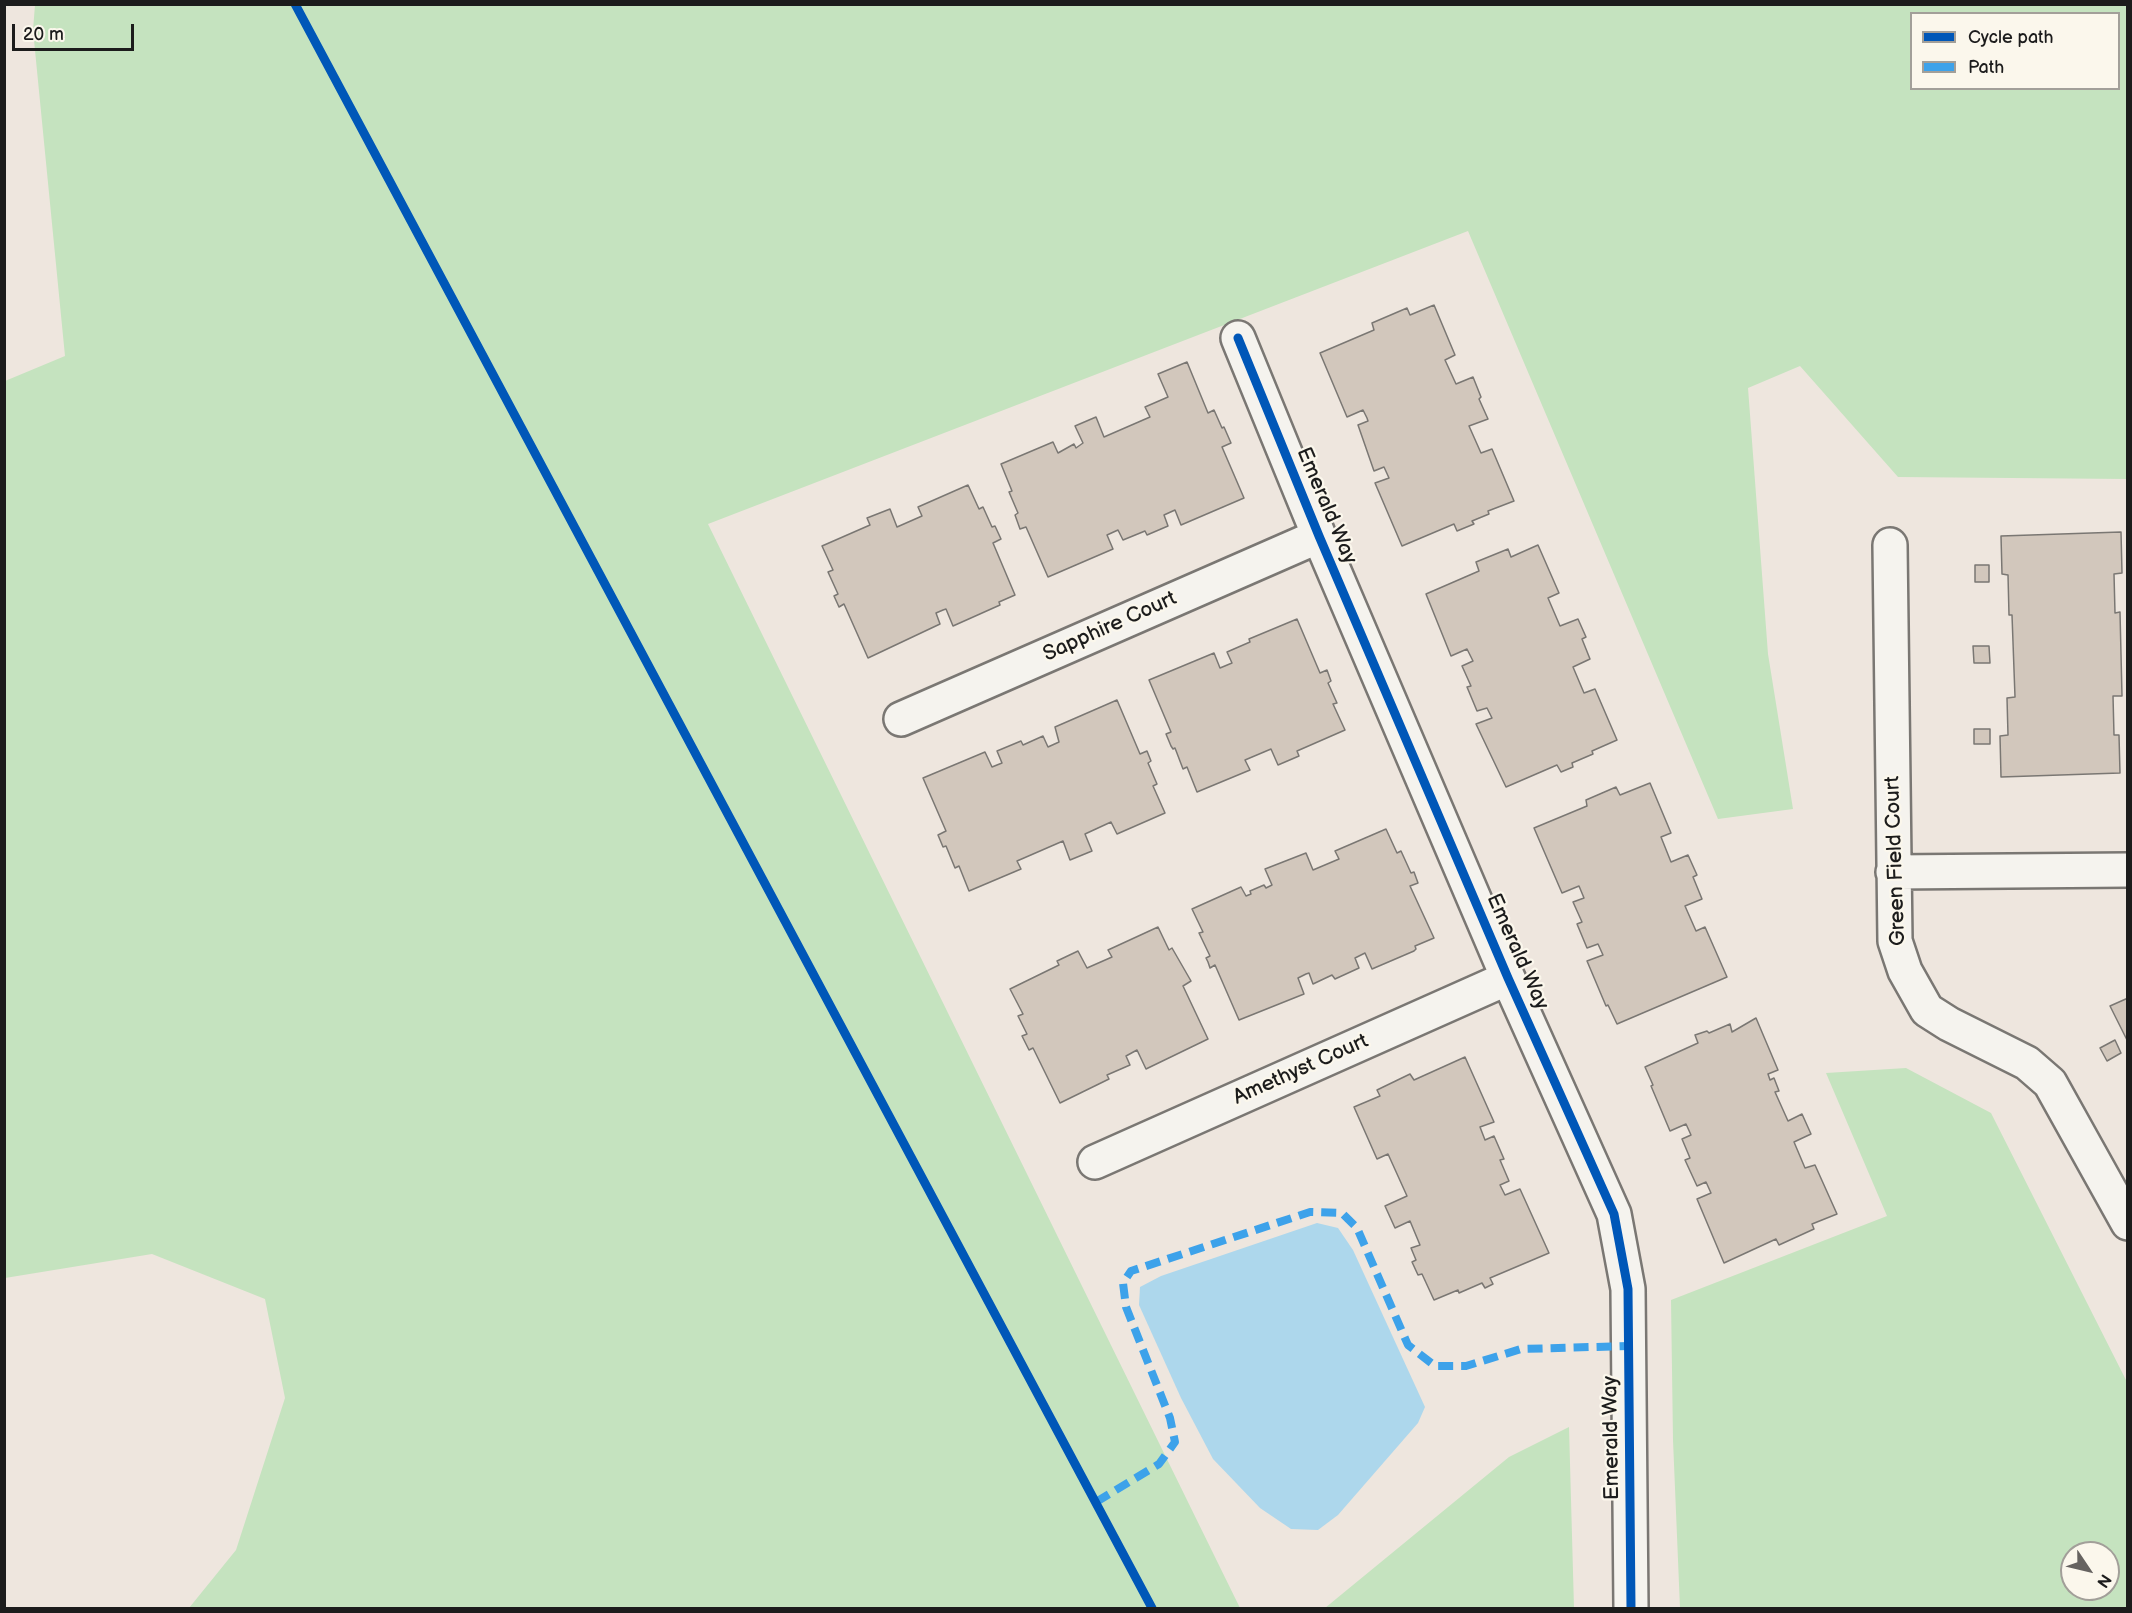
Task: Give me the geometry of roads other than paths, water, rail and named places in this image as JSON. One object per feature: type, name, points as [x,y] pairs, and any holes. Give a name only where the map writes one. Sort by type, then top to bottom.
[{"type":"street","name":"Emerald Way","points":[[1238,338],[1319,536],[1508,978],[1614,1214],[1629,1289],[1631,1608]]},
{"type":"street","name":"Sapphire Court","points":[[901,719],[1319,536]]},
{"type":"street","name":"Green Field Court","points":[[1890,545],[1895,941],[1905,970],[1927,1010],[1949,1024],[2027,1063],[2050,1083],[2127,1223]]},
{"type":"street","points":[[1893,872],[2127,870]]},
{"type":"street","name":"Amethyst Court","points":[[1095,1162],[1508,978]]},
{"type":"water","points":[[1317,1223],[1338,1228],[1353,1250],[1425,1407],[1418,1423],[1338,1515],[1318,1530],[1291,1529],[1260,1508],[1213,1459],[1181,1398],[1139,1305],[1140,1287],[1161,1276]]}]
